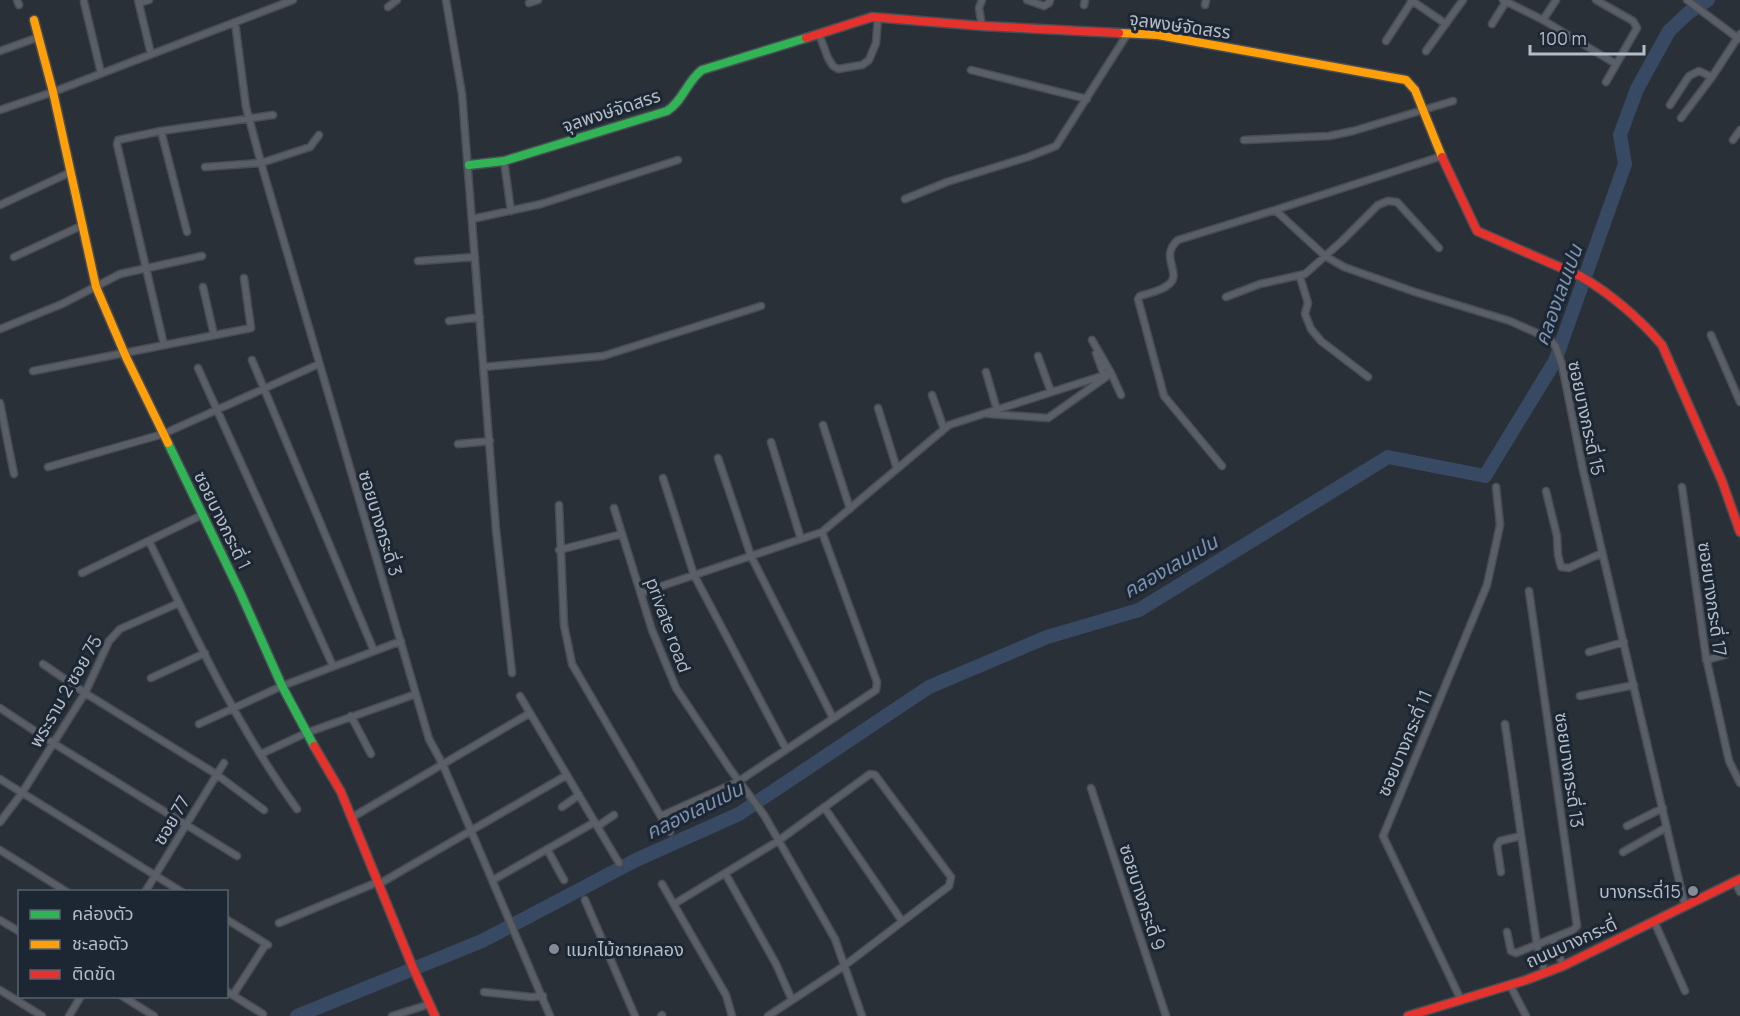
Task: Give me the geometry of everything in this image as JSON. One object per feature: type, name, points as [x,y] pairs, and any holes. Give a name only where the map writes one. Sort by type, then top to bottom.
[{"type":"street","points":[[149,0],[138,1],[151,54]]},
{"type":"street","points":[[0,110],[293,0]]},
{"type":"street","points":[[388,7],[397,0]]},
{"type":"street","points":[[446,0],[460,77],[469,165],[496,530],[512,673]]},
{"type":"street","points":[[529,3],[538,0]]},
{"type":"street","points":[[982,0],[979,8],[982,27]]},
{"type":"street","points":[[1027,0],[1044,6],[1050,0]]},
{"type":"street","points":[[1386,41],[1412,0],[1446,24]]},
{"type":"street","points":[[1426,51],[1462,0]]},
{"type":"street","points":[[1543,21],[1556,0]]},
{"type":"street","points":[[1596,0],[1633,21],[1637,28],[1606,82]]},
{"type":"street","points":[[1492,24],[1506,1],[1616,64]]},
{"type":"street","points":[[1682,118],[1739,37],[1688,1]]},
{"type":"street","points":[[84,2],[101,73]]},
{"type":"street","name":"จุลพงษ์จัดสรร","points":[[469,165],[504,161],[667,111],[676,105],[695,74],[872,17],[982,27],[1158,35],[1406,80],[1413,85],[1474,227],[1478,231],[1596,285],[1651,332],[1662,345],[1722,481],[1740,532]]},
{"type":"street","points":[[819,34],[833,66],[838,69],[862,65],[869,60],[876,43],[878,17]]},
{"type":"street","name":"ซอยบางกระดี่ 1","points":[[34,20],[53,92],[96,287],[124,353],[240,592],[282,686],[306,733],[341,792],[435,1016]]},
{"type":"street","name":"ซอยบางกระดี่ 3","points":[[235,22],[249,118],[261,163],[429,738],[443,765],[550,1016]]},
{"type":"street","points":[[905,199],[947,182],[1056,146],[1128,33]]},
{"type":"street","points":[[0,51],[39,37]]},
{"type":"street","points":[[971,70],[1087,99]]},
{"type":"street","points":[[1670,105],[1692,74],[1699,71],[1712,77]]},
{"type":"street","points":[[1244,140],[1329,136],[1453,101]]},
{"type":"street","points":[[164,345],[117,144],[118,140],[161,131],[273,115]]},
{"type":"street","points":[[1733,140],[1740,130]]},
{"type":"street","points":[[161,131],[187,232]]},
{"type":"street","points":[[205,167],[261,163],[310,147],[319,135]]},
{"type":"street","points":[[1222,466],[1164,396],[1138,299],[1167,286],[1172,281],[1174,276],[1169,252],[1172,245],[1178,240],[1442,156]]},
{"type":"street","points":[[472,219],[541,204],[678,160]]},
{"type":"street","points":[[504,161],[511,211]]},
{"type":"street","points":[[0,205],[70,172]]},
{"type":"street","points":[[1226,297],[1260,284],[1300,276],[1342,241],[1378,205],[1393,200],[1439,248]]},
{"type":"street","name":"ซอยบางกระดี่ 15","points":[[1275,210],[1324,256],[1344,267],[1405,289],[1510,321],[1550,339],[1556,347],[1685,906]]},
{"type":"street","points":[[14,257],[83,225]]},
{"type":"street","points":[[0,329],[62,304],[120,274],[202,256]]},
{"type":"street","points":[[418,261],[475,257]]},
{"type":"street","points":[[1300,276],[1308,303],[1305,314],[1311,329],[1321,341],[1368,377]]},
{"type":"street","points":[[33,371],[251,328],[244,278]]},
{"type":"street","points":[[203,286],[214,335]]},
{"type":"street","points":[[484,367],[603,356],[761,306]]},
{"type":"street","points":[[449,321],[480,318]]},
{"type":"street","points":[[1711,334],[1740,402]]},
{"type":"street","points":[[1104,375],[1092,340],[1121,395]]},
{"type":"street","points":[[1038,356],[1051,392]]},
{"type":"street","points":[[252,360],[374,651]]},
{"type":"street","points":[[48,467],[163,434],[263,387],[320,364]]},
{"type":"street","points":[[198,369],[333,666]]},
{"type":"street","points":[[986,372],[997,410]]},
{"type":"street","points":[[983,414],[1048,418],[1111,373]]},
{"type":"street","points":[[641,593],[822,532],[949,425],[1111,373]]},
{"type":"street","points":[[932,394],[944,429]]},
{"type":"street","points":[[0,403],[14,474]]},
{"type":"street","points":[[878,408],[897,469]]},
{"type":"street","points":[[823,425],[850,509]]},
{"type":"street","points":[[458,444],[490,441]]},
{"type":"street","points":[[771,442],[801,539]]},
{"type":"street","points":[[718,458],[751,556],[833,718]]},
{"type":"street","points":[[663,478],[694,575],[786,749]]},
{"type":"street","name":"ซอยบางกระดี่ 11","points":[[1461,1000],[1383,836],[1487,585],[1500,517],[1496,487]]},
{"type":"street","name":"ซอยบางกระดี่ 17","points":[[1682,487],[1706,660],[1729,762],[1740,783]]},
{"type":"street","points":[[1546,491],[1557,536],[1561,567],[1569,568],[1602,553]]},
{"type":"street","points":[[559,505],[559,550],[564,625],[572,664],[670,832]]},
{"type":"street","name":"private road","points":[[614,508],[656,640],[676,688],[764,815],[778,841]]},
{"type":"street","points":[[82,573],[201,515]]},
{"type":"street","points":[[661,816],[739,781],[876,690],[878,686],[822,532]]},
{"type":"street","points":[[559,550],[622,534]]},
{"type":"street","points":[[149,541],[233,708],[297,809]]},
{"type":"street","name":"ซอยบางกระดี่ 13","points":[[1507,932],[1511,951],[1516,952],[1553,939],[1577,926],[1529,591]]},
{"type":"street","name":"พระราม 2 ซอย 75","points":[[0,822],[22,793],[85,693],[109,641],[120,629],[179,603]]},
{"type":"street","points":[[199,724],[282,686],[401,641]]},
{"type":"street","points":[[1589,652],[1624,642]]},
{"type":"street","points":[[151,678],[205,653]]},
{"type":"street","points":[[1706,660],[1725,655]]},
{"type":"street","points":[[43,664],[85,693],[216,774],[264,810]]},
{"type":"street","points":[[1580,696],[1634,685]]},
{"type":"street","points":[[261,754],[306,733],[416,694]]},
{"type":"street","points":[[520,696],[619,863]]},
{"type":"street","points":[[0,708],[237,856]]},
{"type":"street","points":[[351,818],[531,713]]},
{"type":"street","points":[[351,716],[371,754]]},
{"type":"street","points":[[1505,724],[1537,945],[1545,973]]},
{"type":"street","name":"ซอย 77","points":[[146,890],[224,764]]},
{"type":"street","points":[[674,904],[778,841],[870,774],[875,775],[951,877],[949,886],[843,966],[768,1016]]},
{"type":"street","points":[[279,924],[379,883],[567,775]]},
{"type":"street","points":[[0,779],[180,890]]},
{"type":"street","name":"ซอยบางกระดี่ 9","points":[[1091,788],[1166,1016]]},
{"type":"street","points":[[562,807],[579,795]]},
{"type":"street","points":[[824,807],[902,921]]},
{"type":"street","points":[[1627,826],[1663,808]]},
{"type":"street","points":[[493,880],[614,815]]},
{"type":"street","points":[[1623,852],[1667,827]]},
{"type":"street","points":[[1501,872],[1497,846],[1500,841],[1521,836]]},
{"type":"street","points":[[778,841],[835,939],[862,1016]]},
{"type":"street","points":[[547,849],[564,880]]},
{"type":"street","points":[[0,850],[65,890]]},
{"type":"street","points":[[725,873],[776,964],[792,1000]]},
{"type":"street","points":[[1738,880],[1740,892]]},
{"type":"street","name":"ถนนบางกระดี่","points":[[1408,1016],[1510,985],[1563,966],[1738,880]]},
{"type":"street","points":[[662,884],[726,995],[732,1016]]},
{"type":"street","points":[[585,900],[635,1016]]},
{"type":"street","points":[[0,920],[18,931]]},
{"type":"street","points":[[228,920],[267,944],[233,995]]},
{"type":"street","points":[[1653,921],[1685,991]]},
{"type":"street","points":[[1553,939],[1563,966]]},
{"type":"street","points":[[1510,985],[1526,1016]]},
{"type":"street","points":[[0,990],[42,1016]]},
{"type":"street","points":[[228,992],[263,1014]]},
{"type":"street","points":[[484,992],[531,997],[543,996]]},
{"type":"street","points":[[69,1016],[80,998]]},
{"type":"street","points":[[125,998],[154,1016]]},
{"type":"street","points":[[392,1016],[430,1004]]},
{"type":"waterway","name":"คลองเลนเปน","points":[[297,1016],[482,941],[636,860],[739,814],[929,687],[1047,637],[1139,610],[1388,457],[1485,476],[1555,361],[1625,164],[1620,135],[1637,89],[1669,31],[1688,13],[1708,0]]},
{"type":"traffic: fast","points":[[469,165],[504,161],[667,111],[702,70],[806,38]]},
{"type":"traffic: fast","points":[[168,443],[240,592],[282,686],[314,746]]},
{"type":"traffic: slow","points":[[34,20],[53,92],[96,287],[126,357],[168,443]]},
{"type":"traffic: slow","points":[[1119,33],[1158,35],[1406,80],[1415,90],[1442,157]]},
{"type":"traffic: jam","points":[[806,38],[872,17],[982,26],[1119,33]]},
{"type":"traffic: jam","points":[[1442,157],[1477,231],[1580,276],[1624,307],[1662,345],[1722,481],[1740,532]]},
{"type":"traffic: jam","points":[[314,746],[341,792],[435,1016]]},
{"type":"traffic: jam","points":[[1408,1016],[1526,980],[1563,966],[1740,879]]},
{"type":"place","name":"บางกระดี่15","points":[[1693,891]]},
{"type":"place","name":"แมกไม้ชายคลอง","points":[[554,949]]}]
